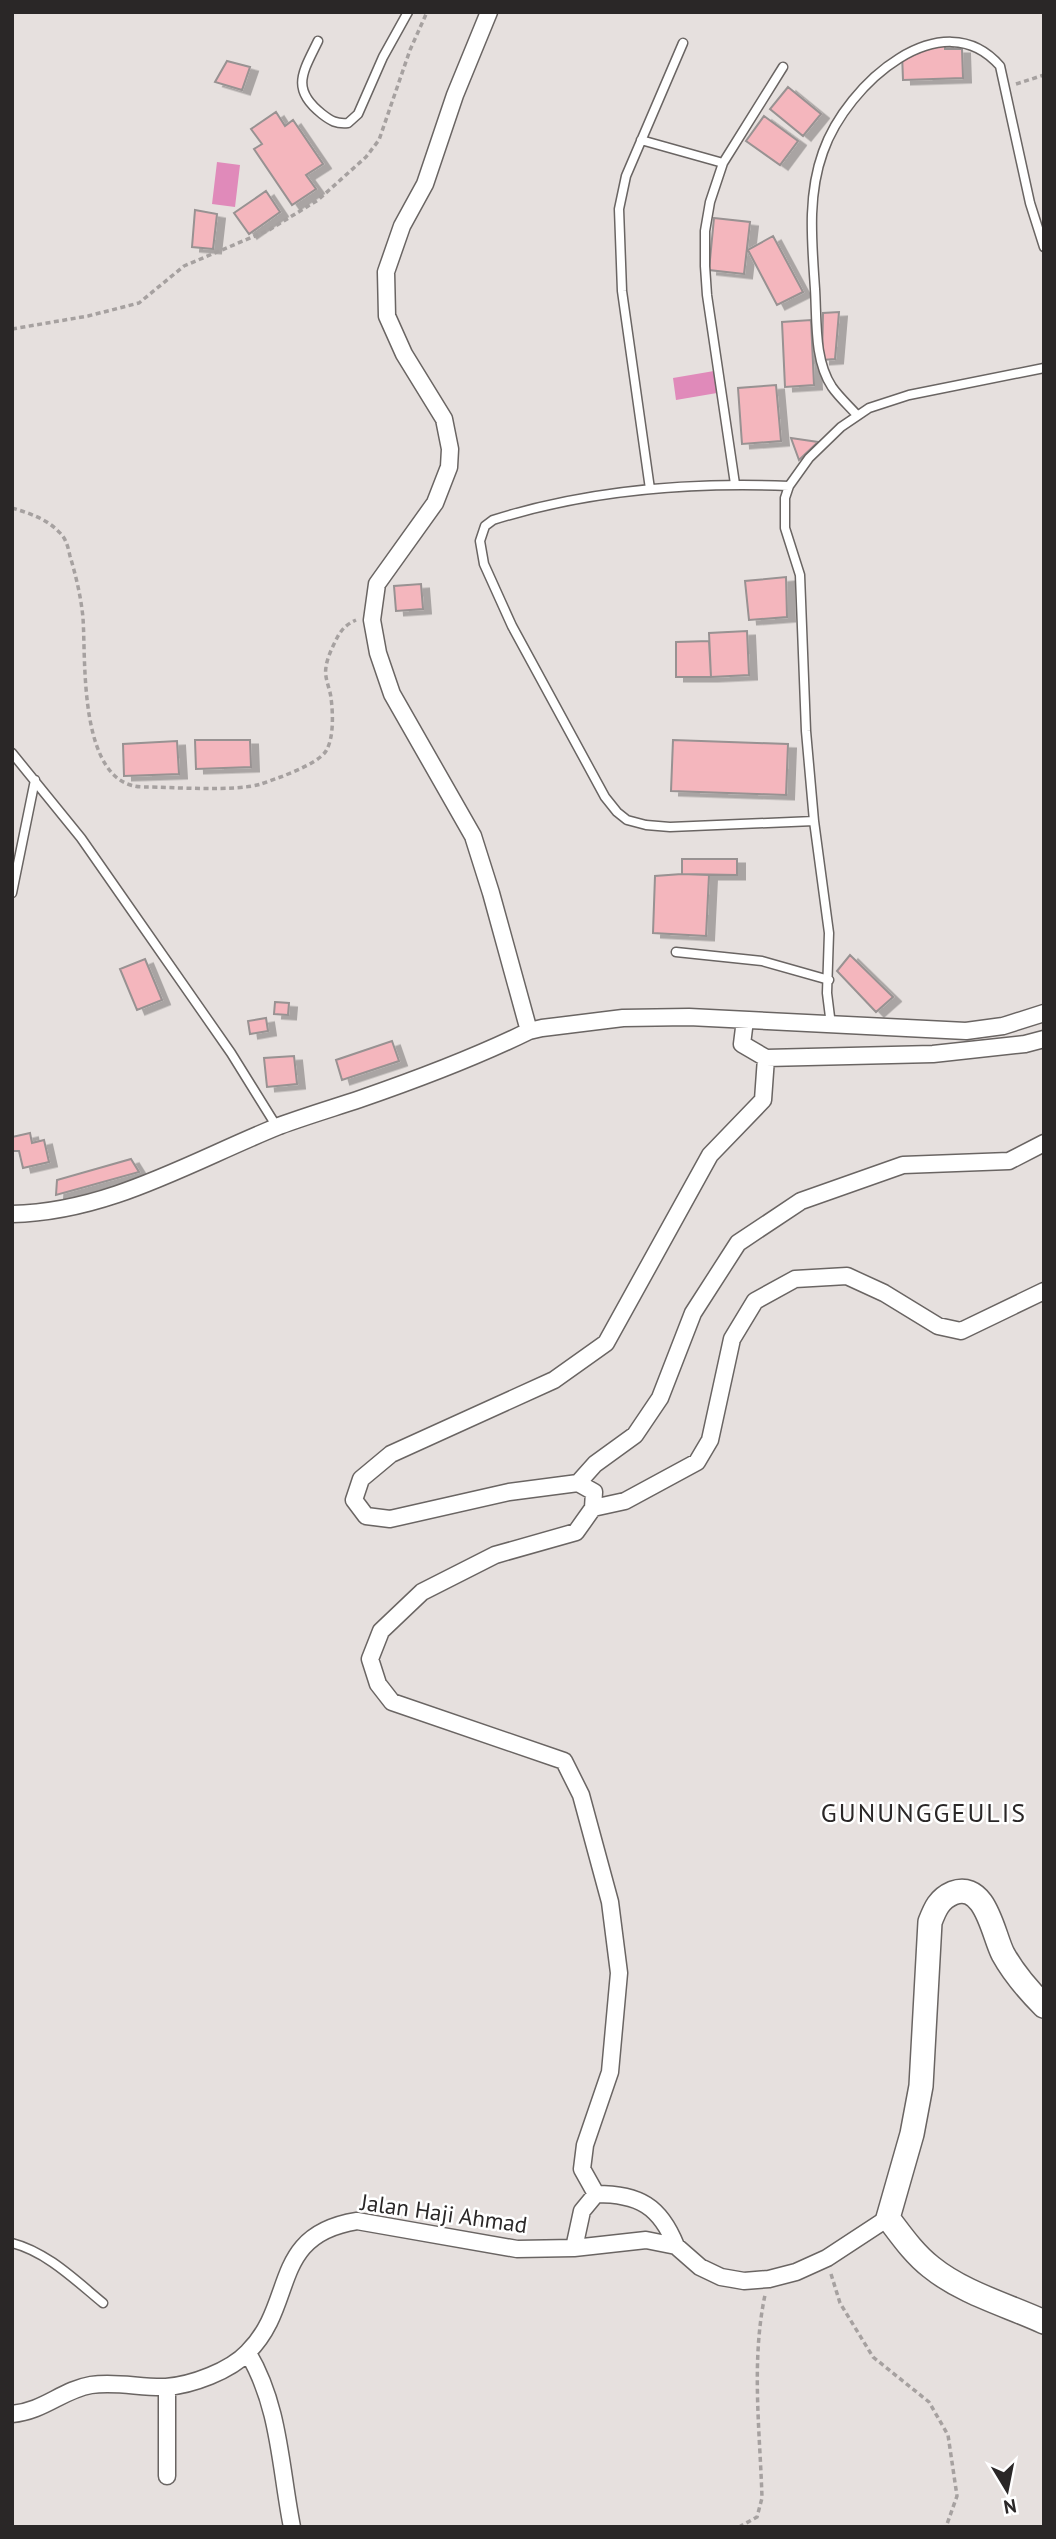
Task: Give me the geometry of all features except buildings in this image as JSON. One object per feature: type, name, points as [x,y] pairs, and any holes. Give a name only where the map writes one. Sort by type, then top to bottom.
[{"type":"main road","points":[[1044,2006],[1017,1976],[1002,1952],[979,1899],[958,1891],[945,1896],[930,1922],[921,2086],[912,2134],[888,2218],[913,2250],[948,2280],[1044,2322]]},
{"type":"street","points":[[489,12],[455,95],[433,163],[402,226],[386,272],[387,316],[404,354],[444,419],[450,449],[449,467],[435,503],[376,584],[372,620],[378,653],[393,694],[473,836],[528,1031]]},
{"type":"street","points":[[12,1214],[51,1210],[160,1180],[277,1127],[452,1066],[528,1031],[623,1018],[689,1017],[965,1031],[1003,1026],[1044,1013]]},
{"type":"street","points":[[745,1020],[742,1044],[766,1058],[933,1054],[1025,1044],[1044,1039]]},
{"type":"street","points":[[596,2194],[582,2169],[585,2145],[610,2072],[619,1973],[610,1902],[581,1795],[564,1761],[392,1702],[378,1684],[370,1659],[381,1631],[422,1592],[495,1555],[576,1532],[593,1508],[594,1492],[578,1483],[509,1492],[390,1519],[366,1516],[354,1500],[361,1479],[391,1454],[554,1380],[606,1343],[710,1155],[763,1100],[766,1058]]},
{"type":"street","points":[[578,1483],[594,1464],[635,1435],[660,1398],[693,1313],[738,1242],[801,1201],[903,1165],[1009,1161],[1044,1143]]},
{"type":"street","points":[[593,1508],[625,1502],[697,1462],[710,1440],[732,1339],[754,1301],[795,1279],[847,1276],[884,1293],[938,1326],[961,1331],[1044,1291]]},
{"type":"street","points":[[596,2194],[622,2194],[644,2203],[668,2226],[676,2246],[700,2267],[722,2277],[744,2281],[769,2279],[796,2272],[827,2258],[888,2218]]},
{"type":"street","points":[[573,2248],[582,2211],[596,2194]]},
{"type":"street","name":"Jalan Haji Ahmad","points":[[12,2414],[36,2410],[72,2390],[93,2385],[167,2387],[215,2374],[248,2353],[270,2323],[300,2250],[322,2230],[333,2225],[357,2221],[517,2249],[573,2248],[646,2241],[676,2246]]},
{"type":"street","points":[[248,2353],[259,2371],[276,2422],[292,2527]]},
{"type":"street","points":[[167,2387],[167,2476]]},
{"type":"lane","points":[[318,41],[301,79],[302,92],[312,106],[331,121],[348,123],[358,114],[383,57],[408,12]]},
{"type":"lane","points":[[650,489],[622,292],[622,191],[683,43]]},
{"type":"lane","points":[[991,46],[1000,66],[1030,203],[1044,247]]},
{"type":"lane","points":[[735,484],[705,265],[707,221],[723,163],[783,67]]},
{"type":"lane","points":[[857,415],[832,386],[820,360],[811,231],[813,194],[822,153],[833,125],[863,74]]},
{"type":"lane","points":[[641,140],[723,163]]},
{"type":"lane","points":[[831,1025],[827,993],[829,933],[814,821],[806,731],[800,575],[788,543],[783,512],[789,486],[809,458],[857,415],[909,395],[1044,368]]},
{"type":"lane","points":[[789,486],[735,484],[650,489],[576,501],[493,520],[485,527],[480,541],[484,564],[508,616],[605,797],[617,812],[627,820],[670,827],[814,821]]},
{"type":"lane","points":[[12,753],[81,838],[231,1052],[277,1127]]},
{"type":"lane","points":[[12,893],[35,779]]},
{"type":"lane","points":[[676,952],[762,961],[829,980]]},
{"type":"lane","points":[[12,2243],[45,2257],[103,2303]]},
{"type":"path","points":[[12,329],[88,316],[139,303],[184,266],[269,230],[318,200],[366,157],[379,140],[410,50],[427,12]]},
{"type":"path","points":[[1005,88],[1044,75]]},
{"type":"path","points":[[12,508],[32,514],[52,526],[66,541],[81,600],[87,703],[92,731],[100,754],[112,774],[134,787],[259,785],[308,767],[328,749],[331,699],[325,669],[330,652],[343,627],[355,620],[372,620]]},
{"type":"path","points":[[827,2258],[840,2303],[873,2357],[929,2402],[948,2435],[957,2496],[946,2527]]},
{"type":"path","points":[[739,2527],[751,2523],[757,2517],[762,2498],[757,2357],[759,2329],[769,2279]]},
{"type":"shaded area","points":[[217,162],[240,165],[235,207],[212,204]]},
{"type":"shaded area","points":[[714,371],[717,393],[676,400],[673,378]]},
{"type":"district","name":"GUNUNGGEULIS","points":[[924,1812]]}]
